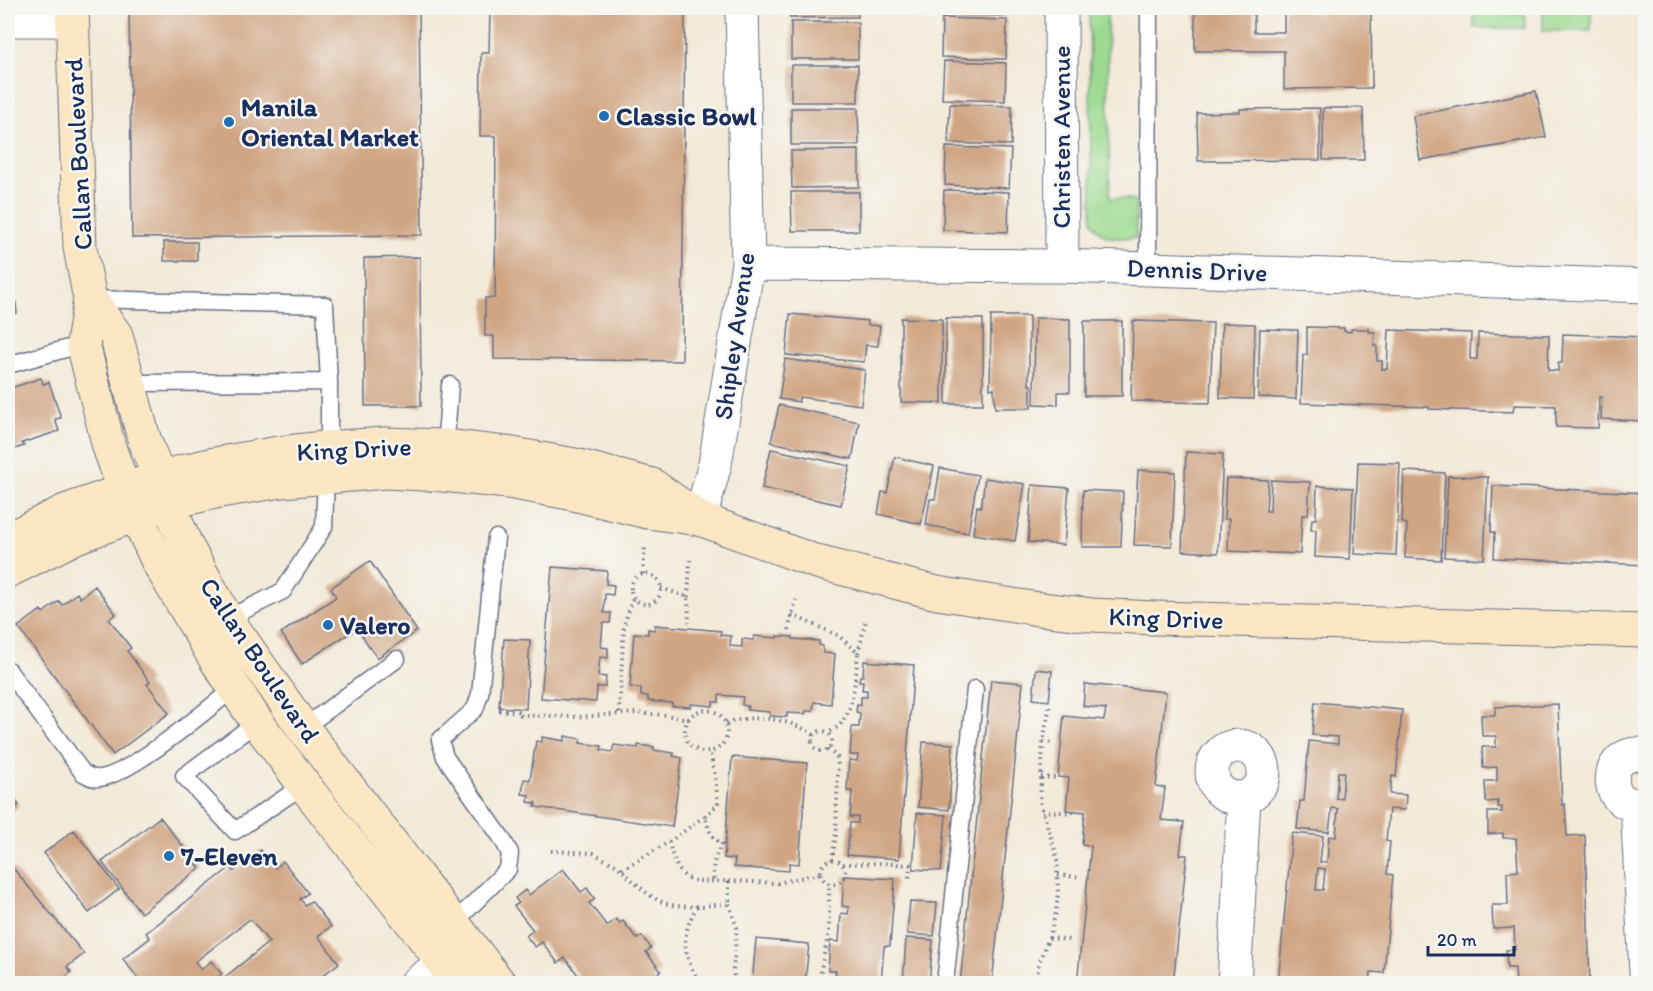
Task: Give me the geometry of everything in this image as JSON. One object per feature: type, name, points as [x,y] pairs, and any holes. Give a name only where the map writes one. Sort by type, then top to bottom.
[{"type":"street","name":"Shipley Avenue","points":[[700,519],[714,464],[748,264],[742,8]]},
{"type":"street","name":"Christen Avenue","points":[[1061,8],[1062,266]]},
{"type":"street","points":[[8,20],[72,14]]},
{"type":"street","name":"Callan Boulevard","points":[[72,14],[80,248],[90,299],[83,344],[109,447],[129,501],[158,562],[257,722],[452,973]]},
{"type":"street","name":"Dennis Drive","points":[[748,264],[1062,266],[1646,285]]},
{"type":"street","name":"Callan Boulevard","points":[[90,299],[116,335],[142,435],[163,491],[188,547],[227,619],[303,728],[500,984]]},
{"type":"street","name":"King Drive","points":[[10,531],[65,511],[129,501],[163,491],[220,491],[328,462],[385,472],[444,460],[508,482],[569,493],[647,512],[700,519],[849,571],[937,593],[1032,608],[1092,615],[1155,618],[1646,631]]},
{"type":"street","name":"King Drive","points":[[8,571],[76,537],[129,501]]},
{"type":"street","points":[[1646,754],[1628,754],[1619,760],[1613,769],[1611,778],[1618,797],[1627,803],[1641,804],[1646,972]]},
{"type":"street","points":[[1234,984],[1244,797]]},
{"type":"street","points":[[416,984],[452,973],[453,924]]},
{"type":"lane","points":[[1148,269],[1149,8]]},
{"type":"lane","points":[[90,299],[325,305],[329,382],[324,527],[283,591],[227,619]]},
{"type":"lane","points":[[8,365],[83,344]]},
{"type":"lane","points":[[128,383],[329,382]]},
{"type":"lane","points":[[444,460],[450,385]]},
{"type":"lane","points":[[453,924],[508,869],[510,853],[445,757],[440,740],[475,709],[480,694],[496,538]]},
{"type":"lane","points":[[303,728],[397,659]]},
{"type":"lane","points":[[8,670],[82,773],[96,778],[119,773],[140,760],[234,688]]},
{"type":"lane","points":[[945,984],[975,689]]},
{"type":"lane","points":[[257,722],[184,776],[235,831],[304,785]]},
{"type":"path","points":[[643,574],[645,545]]},
{"type":"path","points":[[689,623],[690,560]]},
{"type":"path","points":[[643,574],[652,575],[658,580],[661,588],[659,597],[653,603],[639,603],[633,598],[632,583],[636,577],[643,574]]},
{"type":"path","points":[[661,588],[688,597]]},
{"type":"path","points":[[619,713],[624,625],[633,598]]},
{"type":"path","points":[[789,630],[796,600]]},
{"type":"path","points":[[792,615],[839,636],[858,653]]},
{"type":"path","points":[[827,733],[841,724],[851,705],[858,653],[866,620]]},
{"type":"path","points":[[477,703],[501,710],[521,711],[521,715],[578,717],[619,713],[665,715],[689,719]]},
{"type":"path","points":[[1036,984],[1039,962],[1056,912],[1058,875],[1057,857],[1040,802],[1043,742],[1050,704]]},
{"type":"path","points":[[698,711],[717,712],[724,718],[728,727],[728,737],[715,751],[698,751],[686,740],[684,731],[689,719],[698,711]]},
{"type":"path","points":[[726,723],[748,718],[778,720],[791,723],[814,735]]},
{"type":"path","points":[[818,732],[831,736],[832,741],[828,749],[817,750],[813,746],[814,735],[818,732]]},
{"type":"path","points":[[1043,742],[1054,743]]},
{"type":"path","points":[[828,749],[837,757],[838,765],[837,816],[832,860]]},
{"type":"path","points":[[621,870],[669,842],[718,804],[710,752]]},
{"type":"path","points":[[1041,777],[1056,778]]},
{"type":"path","points":[[1042,811],[1076,813]]},
{"type":"path","points":[[705,816],[713,839],[722,844],[714,861],[714,882]]},
{"type":"path","points":[[669,842],[676,866],[691,880],[778,883],[821,873]]},
{"type":"path","points":[[551,851],[592,853],[607,860],[660,901],[682,906],[729,904]]},
{"type":"path","points":[[843,864],[845,870],[841,881],[829,883],[824,879],[821,873],[822,867],[826,862],[832,860],[843,864],[910,865],[909,881]]},
{"type":"path","points":[[1058,875],[1077,877]]},
{"type":"path","points":[[729,881],[729,904],[737,928],[733,970],[735,984]]},
{"type":"path","points":[[818,984],[829,932],[829,883]]},
{"type":"path","points":[[697,906],[686,930],[685,944],[688,960],[700,984]]},
{"type":"path","points":[[1049,938],[1068,940]]},
{"type":"green space","points":[[1089,8],[1107,8],[1110,198],[1131,199],[1136,204],[1136,238],[1117,238],[1105,235],[1092,221]]},
{"type":"green space","points":[[1474,8],[1525,8],[1525,28],[1474,28]]},
{"type":"green space","points":[[1543,8],[1591,8],[1591,31],[1543,31]]},
{"type":"building","name":"Manila Oriental Market","points":[[129,8],[419,8],[422,235],[132,238]]},
{"type":"building","points":[[490,8],[685,8],[682,361],[494,359],[494,336],[485,336],[485,298],[495,298],[496,136],[480,136],[481,53],[489,53]]},
{"type":"building","points":[[790,8],[858,8],[858,17],[790,18]]},
{"type":"building","points":[[943,8],[1008,8],[1007,16],[943,14]]},
{"type":"building","points":[[1195,8],[1254,8],[1254,32],[1284,32],[1284,8],[1371,8],[1372,88],[1284,89],[1284,51],[1195,51]]},
{"type":"building","points":[[942,18],[1007,20],[1006,59],[941,57]]},
{"type":"building","points":[[791,22],[858,22],[858,59],[791,59]]},
{"type":"building","points":[[944,61],[1006,63],[1005,101],[942,99]]},
{"type":"building","points":[[791,65],[858,65],[858,102],[791,102]]},
{"type":"building","points":[[1536,91],[1546,137],[1420,160],[1413,116]]},
{"type":"building","points":[[950,104],[1012,106],[1011,145],[948,143]]},
{"type":"building","points":[[791,108],[858,108],[859,145],[791,145]]},
{"type":"building","points":[[1320,108],[1320,160],[1198,161],[1197,113],[1240,112],[1240,109]]},
{"type":"building","points":[[1323,108],[1363,108],[1364,160],[1323,160]]},
{"type":"building","points":[[946,147],[1011,149],[1009,188],[945,185]]},
{"type":"building","points":[[859,150],[859,187],[792,188],[791,151]]},
{"type":"building","points":[[944,190],[1009,192],[1008,232],[943,230]]},
{"type":"building","points":[[791,192],[859,192],[859,231],[792,231]]},
{"type":"building","points":[[9,207],[10,226],[8,226]]},
{"type":"building","points":[[8,235],[11,235],[14,273],[8,273]]},
{"type":"building","points":[[164,242],[197,242],[197,261],[164,261]]},
{"type":"building","points":[[420,257],[421,406],[365,406],[364,258]]},
{"type":"building","points":[[13,279],[17,313],[8,314],[8,280]]},
{"type":"building","points":[[790,314],[868,321],[868,325],[880,326],[878,346],[866,345],[864,362],[786,355]]},
{"type":"building","points":[[991,316],[1029,316],[1031,408],[995,408],[994,388],[990,389]]},
{"type":"building","points":[[901,318],[942,319],[942,403],[901,402]]},
{"type":"building","points":[[946,318],[983,319],[983,404],[946,404]]},
{"type":"building","points":[[1035,318],[1070,319],[1070,392],[1058,392],[1058,405],[1034,404]]},
{"type":"building","points":[[1084,321],[1122,321],[1122,396],[1084,396]]},
{"type":"building","points":[[1133,321],[1213,323],[1210,403],[1131,401]]},
{"type":"building","points":[[1222,323],[1255,324],[1253,399],[1220,398]]},
{"type":"building","points":[[1307,327],[1344,328],[1344,331],[1351,332],[1351,329],[1369,329],[1369,332],[1375,332],[1374,346],[1377,346],[1377,361],[1382,361],[1382,369],[1387,369],[1389,330],[1471,333],[1470,359],[1477,359],[1478,333],[1549,335],[1548,370],[1558,371],[1558,363],[1562,363],[1563,334],[1645,337],[1646,414],[1643,414],[1643,421],[1601,419],[1602,397],[1599,397],[1598,428],[1556,427],[1556,406],[1514,405],[1513,412],[1301,403],[1303,355],[1307,355]]},
{"type":"building","points":[[1260,329],[1298,330],[1296,399],[1258,397]]},
{"type":"building","points":[[785,359],[865,370],[861,405],[799,397],[799,402],[779,399]]},
{"type":"building","points":[[41,378],[43,384],[49,382],[61,418],[55,419],[59,431],[22,443],[24,446],[8,451],[8,389]]},
{"type":"building","points":[[779,405],[859,422],[852,459],[771,442]]},
{"type":"building","points":[[771,449],[850,466],[841,505],[762,488]]},
{"type":"building","points":[[1186,452],[1223,454],[1218,553],[1182,551]]},
{"type":"building","points":[[895,457],[934,466],[921,524],[878,514],[882,492],[887,493]]},
{"type":"building","points":[[1358,462],[1400,463],[1396,556],[1354,554]]},
{"type":"building","points":[[940,468],[978,475],[968,533],[926,525],[930,499],[935,499]]},
{"type":"building","points":[[1138,470],[1175,472],[1172,546],[1134,545]]},
{"type":"building","points":[[1404,471],[1445,473],[1441,560],[1405,558],[1407,524],[1402,523]]},
{"type":"building","points":[[1448,476],[1488,477],[1484,559],[1444,557]]},
{"type":"building","points":[[985,478],[1025,484],[1015,541],[973,534],[977,506],[981,507]]},
{"type":"building","points":[[1226,478],[1268,480],[1266,511],[1270,511],[1271,480],[1310,482],[1308,515],[1302,515],[1300,554],[1228,551],[1229,519],[1224,519]]},
{"type":"building","points":[[1032,485],[1069,488],[1064,545],[1028,542]]},
{"type":"building","points":[[1317,486],[1353,488],[1350,559],[1315,557],[1316,530],[1311,530],[1312,519],[1316,519]]},
{"type":"building","points":[[1493,486],[1646,493],[1646,565],[1494,558],[1495,532],[1491,532]]},
{"type":"building","points":[[1083,490],[1123,492],[1121,547],[1082,547]]},
{"type":"building","points":[[370,561],[417,631],[377,658],[357,628],[302,664],[281,633],[336,597],[331,588]]},
{"type":"building","points":[[552,567],[607,571],[606,584],[614,585],[613,595],[605,594],[604,613],[611,613],[610,623],[603,623],[601,647],[608,648],[608,658],[600,657],[598,676],[606,677],[605,687],[597,687],[596,702],[541,698]]},
{"type":"building","points":[[95,586],[116,614],[109,619],[131,648],[127,651],[150,682],[147,684],[169,713],[113,755],[18,627],[41,610],[43,613],[59,601],[62,605],[77,593],[80,598]]},
{"type":"building","points":[[655,625],[721,631],[720,635],[731,636],[730,646],[742,647],[742,639],[754,640],[754,636],[793,637],[793,639],[819,641],[819,645],[823,646],[823,653],[835,654],[831,704],[814,702],[813,711],[806,711],[805,714],[787,713],[787,717],[770,716],[770,712],[747,710],[748,706],[742,705],[743,697],[719,695],[719,702],[713,702],[713,706],[691,704],[691,707],[648,701],[648,696],[641,696],[641,688],[630,687],[634,633],[648,634],[648,629],[655,630]]},
{"type":"building","points":[[504,639],[530,640],[526,709],[499,707]]},
{"type":"building","points":[[864,661],[914,665],[899,859],[847,855],[850,823],[858,823],[858,817],[850,817],[852,791],[847,791],[849,760],[857,761],[858,755],[850,755],[852,727],[859,727],[860,713],[856,712],[857,704],[861,705],[861,697],[867,697],[867,690],[862,690],[863,681],[859,681],[860,676],[863,676]]},
{"type":"building","points":[[1036,669],[1052,671],[1049,701],[1033,699]]},
{"type":"building","points":[[991,680],[1023,683],[1016,752],[992,984],[960,984]]},
{"type":"building","points":[[1085,684],[1166,692],[1156,787],[1165,788],[1161,820],[1184,822],[1180,855],[1187,855],[1173,984],[1077,984],[1091,846],[1082,845],[1085,812],[1066,810],[1069,778],[1058,777],[1064,716],[1104,720],[1106,709],[1083,706]]},
{"type":"building","points":[[1315,702],[1402,710],[1396,777],[1392,776],[1390,794],[1406,795],[1405,810],[1389,809],[1386,841],[1390,842],[1387,874],[1393,875],[1384,973],[1371,972],[1370,984],[1278,984],[1292,833],[1323,836],[1320,862],[1327,862],[1329,836],[1336,837],[1338,809],[1332,808],[1329,832],[1297,829],[1300,801],[1304,801],[1309,741],[1338,744],[1338,737],[1312,735]],"holes":[[[1338,772],[1344,772],[1342,799],[1336,798]],[[1318,868],[1325,869],[1323,890],[1316,890]]]},
{"type":"building","points":[[1558,704],[1562,805],[1565,804],[1567,836],[1585,835],[1590,984],[1516,984],[1515,968],[1507,968],[1506,950],[1515,950],[1514,928],[1493,929],[1492,905],[1508,905],[1507,872],[1518,871],[1516,838],[1503,838],[1503,833],[1488,834],[1488,812],[1502,812],[1502,807],[1498,807],[1498,801],[1486,802],[1485,781],[1497,781],[1497,767],[1483,768],[1482,747],[1496,747],[1496,736],[1482,736],[1481,715],[1495,715],[1495,707]]},
{"type":"building","points":[[565,736],[581,739],[580,743],[602,746],[601,750],[612,752],[614,745],[638,748],[638,745],[654,747],[653,750],[674,753],[673,756],[682,758],[672,827],[535,807],[536,803],[528,802],[529,795],[522,794],[524,779],[530,780],[536,741],[542,742],[542,737],[565,741]]},
{"type":"building","points":[[923,742],[953,744],[949,810],[918,807]]},
{"type":"building","points":[[732,757],[807,763],[799,864],[789,863],[789,871],[734,867],[735,859],[724,858]]},
{"type":"building","points":[[8,790],[19,805],[8,814]]},
{"type":"building","points":[[917,813],[946,815],[941,871],[913,869]]},
{"type":"building","points":[[160,817],[200,868],[141,913],[102,862]]},
{"type":"building","points":[[74,830],[119,889],[89,913],[44,853]]},
{"type":"building","points":[[261,850],[275,868],[283,861],[308,893],[300,899],[305,905],[311,901],[331,926],[318,936],[339,963],[314,984],[216,984],[269,942],[250,919],[195,962],[201,970],[211,961],[222,974],[211,982],[212,984],[137,984],[140,981],[123,959],[150,938],[146,933],[231,867],[234,871]]},
{"type":"building","points":[[8,862],[84,954],[67,967],[71,972],[57,984],[8,984]]},
{"type":"building","points":[[563,869],[581,892],[587,888],[595,899],[589,903],[607,926],[616,919],[620,923],[623,921],[637,939],[642,936],[651,948],[646,952],[661,971],[652,978],[657,984],[585,984],[565,958],[558,963],[542,942],[535,947],[526,936],[533,930],[514,906],[519,903],[515,898],[525,890],[529,895]]},
{"type":"building","points":[[844,876],[895,879],[890,946],[884,946],[881,984],[827,984],[827,980],[835,980],[836,971],[828,971],[830,941],[839,942],[841,913],[848,914],[849,907],[842,906]]},
{"type":"building","points":[[910,902],[937,903],[934,936],[907,934]]},
{"type":"building","points":[[906,938],[933,940],[929,984],[903,984]]},
{"type":"building","points":[[756,939],[809,944],[805,984],[752,984]]},
{"type":"place","name":"Classic Bowl","points":[[604,116]]},
{"type":"place","name":"Manila Oriental Market","points":[[229,122]]},
{"type":"place","name":"Valero","points":[[328,625]]},
{"type":"place","name":"7-Eleven","points":[[169,856]]}]
